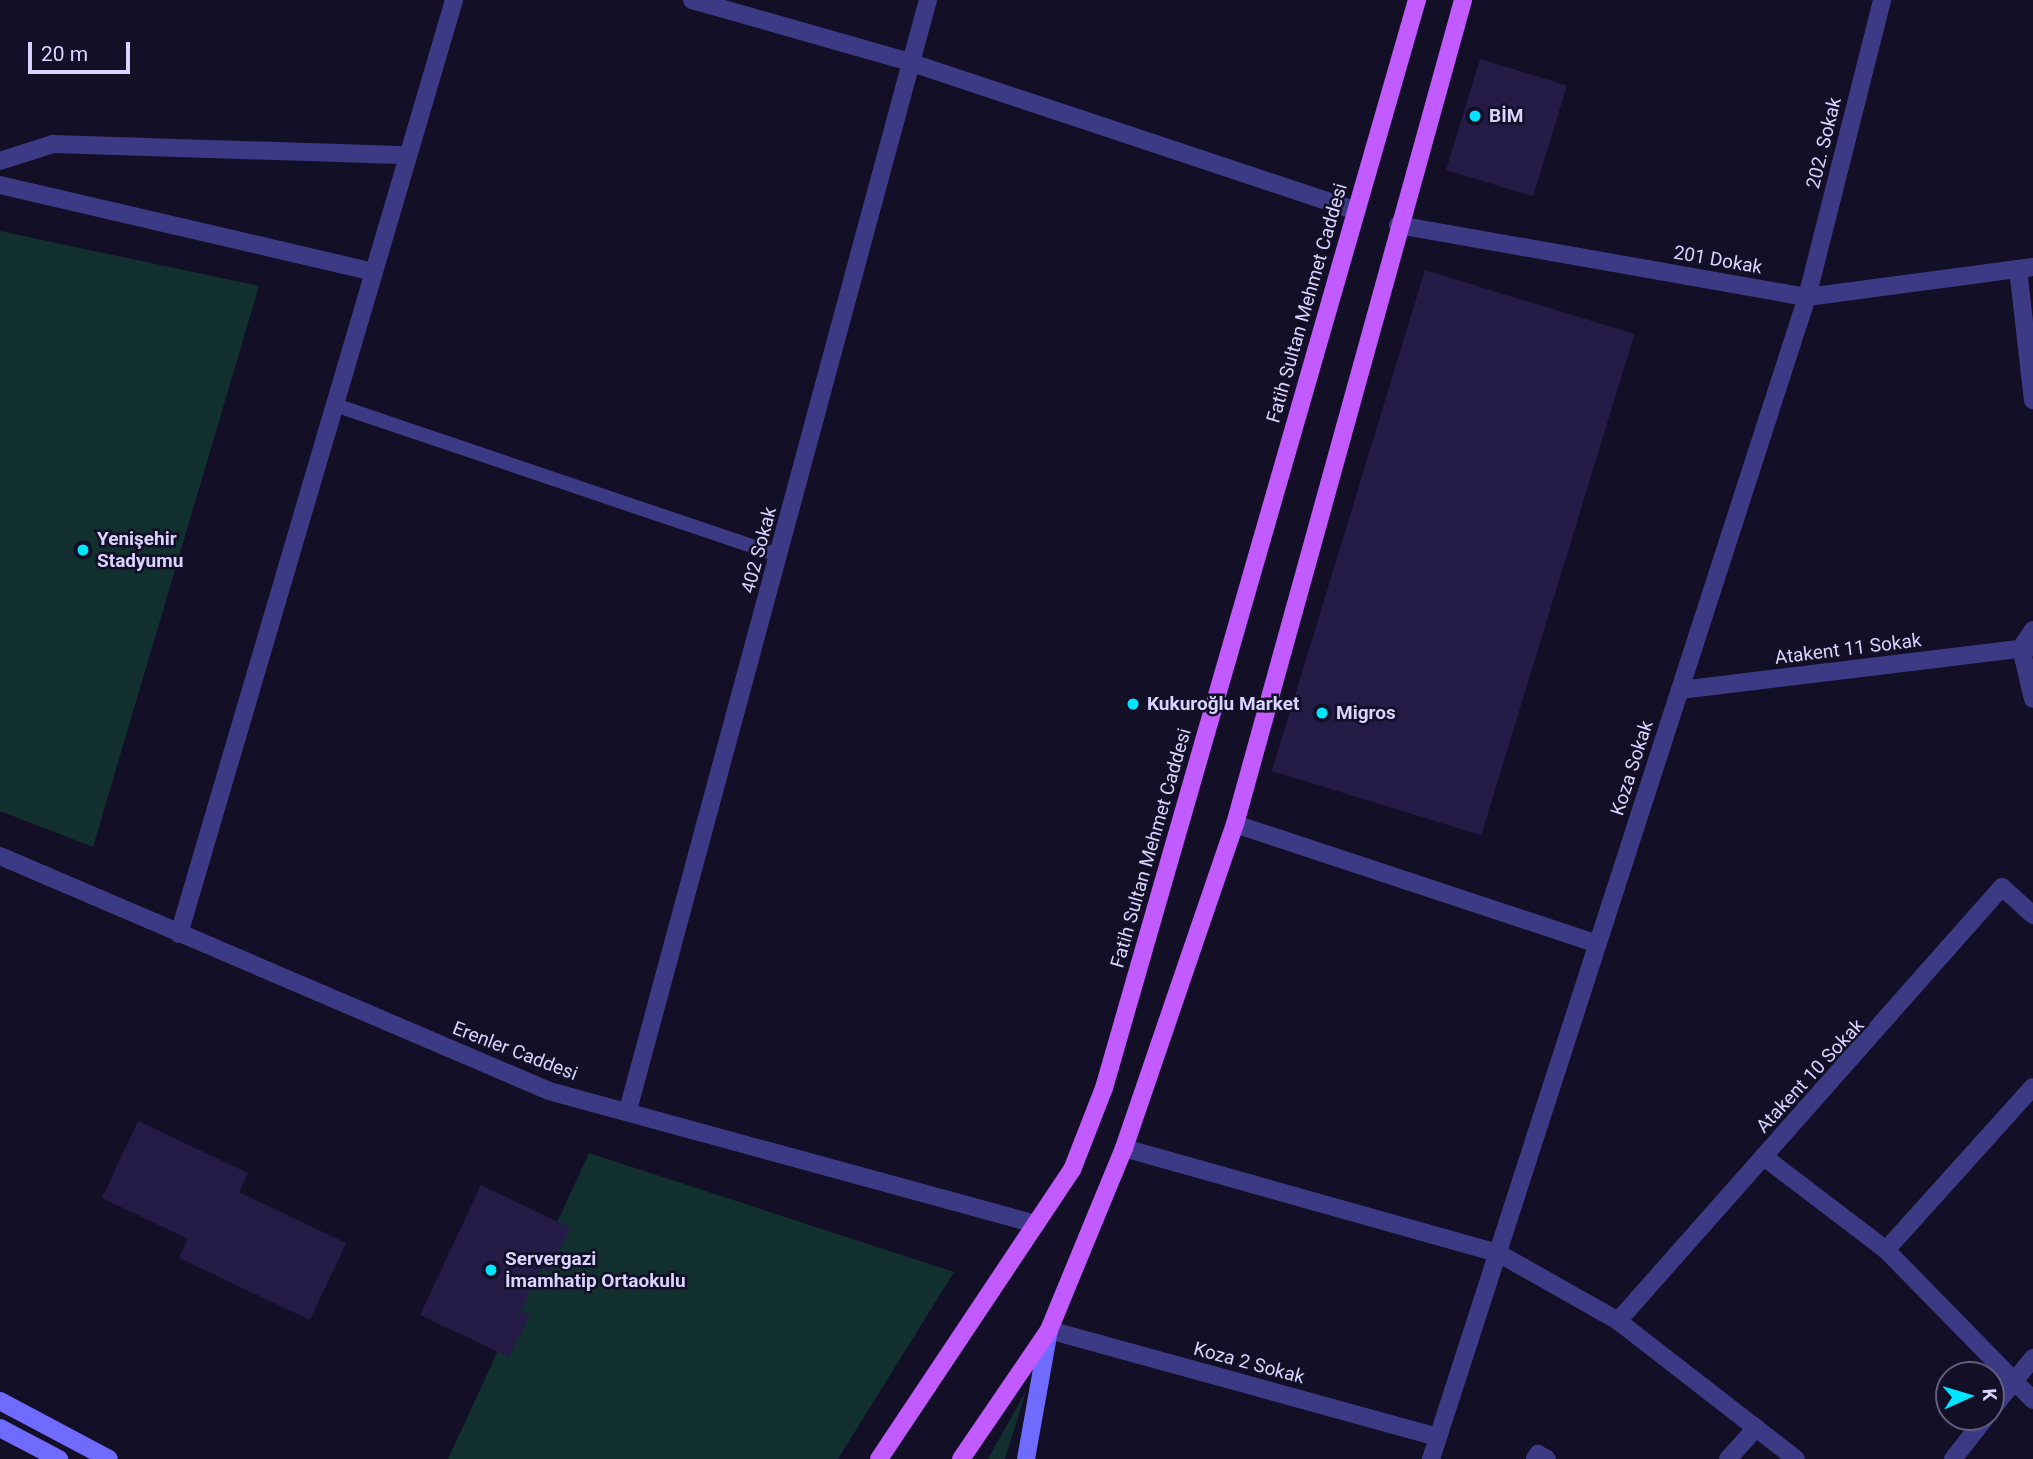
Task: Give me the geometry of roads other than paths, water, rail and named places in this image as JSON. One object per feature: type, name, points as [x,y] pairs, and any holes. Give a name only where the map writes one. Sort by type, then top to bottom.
[{"type":"main road","name":"Fatih Sultan Mehmet Caddesi","points":[[879,1459],[1072,1170],[1104,1088],[1417,0]]},
{"type":"main road","points":[[961,1459],[1049,1330],[1124,1149],[1235,824],[1398,225],[1463,0]]},
{"type":"main road","points":[[1026,1459],[1049,1330]]},
{"type":"main road","points":[[0,1401],[109,1459]]},
{"type":"main road","points":[[0,1428],[59,1459]]},
{"type":"street","points":[[179,934],[454,0]]},
{"type":"street","points":[[692,0],[909,62],[1355,210]]},
{"type":"street","name":"402 Sokak","points":[[628,1110],[779,555],[909,62],[928,0]]},
{"type":"street","name":"202. Sokak","points":[[1807,297],[1882,0]]},
{"type":"street","points":[[0,162],[53,144],[408,155]]},
{"type":"street","points":[[0,185],[374,272]]},
{"type":"street","name":"201 Dokak","points":[[1398,225],[1807,297],[2025,268]]},
{"type":"street","points":[[2025,268],[2033,400]]},
{"type":"street","name":"Koza Sokak","points":[[1431,1459],[1807,297]]},
{"type":"street","points":[[2033,630],[2027,648],[2033,699]]},
{"type":"street","name":"Atakent 11 Sokak","points":[[1680,690],[2027,648]]},
{"type":"street","points":[[1235,824],[1598,944]]},
{"type":"street","name":"Erenler Caddesi","points":[[0,856],[549,1091],[628,1110],[1036,1224]]},
{"type":"street","name":"Atakent 10 Sokak","points":[[1618,1321],[2002,887],[2033,915]]},
{"type":"street","points":[[1886,1250],[2033,1087]]},
{"type":"street","points":[[1124,1149],[1498,1253],[1618,1321],[1796,1459]]},
{"type":"street","points":[[1763,1157],[1886,1250],[2012,1383],[2033,1400]]},
{"type":"street","name":"Koza 2 Sokak","points":[[1049,1330],[1438,1437]]},
{"type":"street","points":[[2005,1392],[2033,1357]]},
{"type":"street","points":[[1728,1459],[1756,1428]]},
{"type":"street","points":[[1953,1459],[1975,1431]]},
{"type":"street","points":[[1535,1459],[1538,1454],[1547,1459]]},
{"type":"lane","points":[[335,405],[779,555]]},
{"type":"place","name":"BİM","points":[[1475,116]]},
{"type":"place","name":"Yenişehir Stadyumu","points":[[83,550]]},
{"type":"place","name":"Kukuroğlu Market","points":[[1133,704]]},
{"type":"place","name":"Migros","points":[[1322,713]]},
{"type":"place","name":"Servergazi İmamhatip Ortaokulu","points":[[491,1270]]}]
